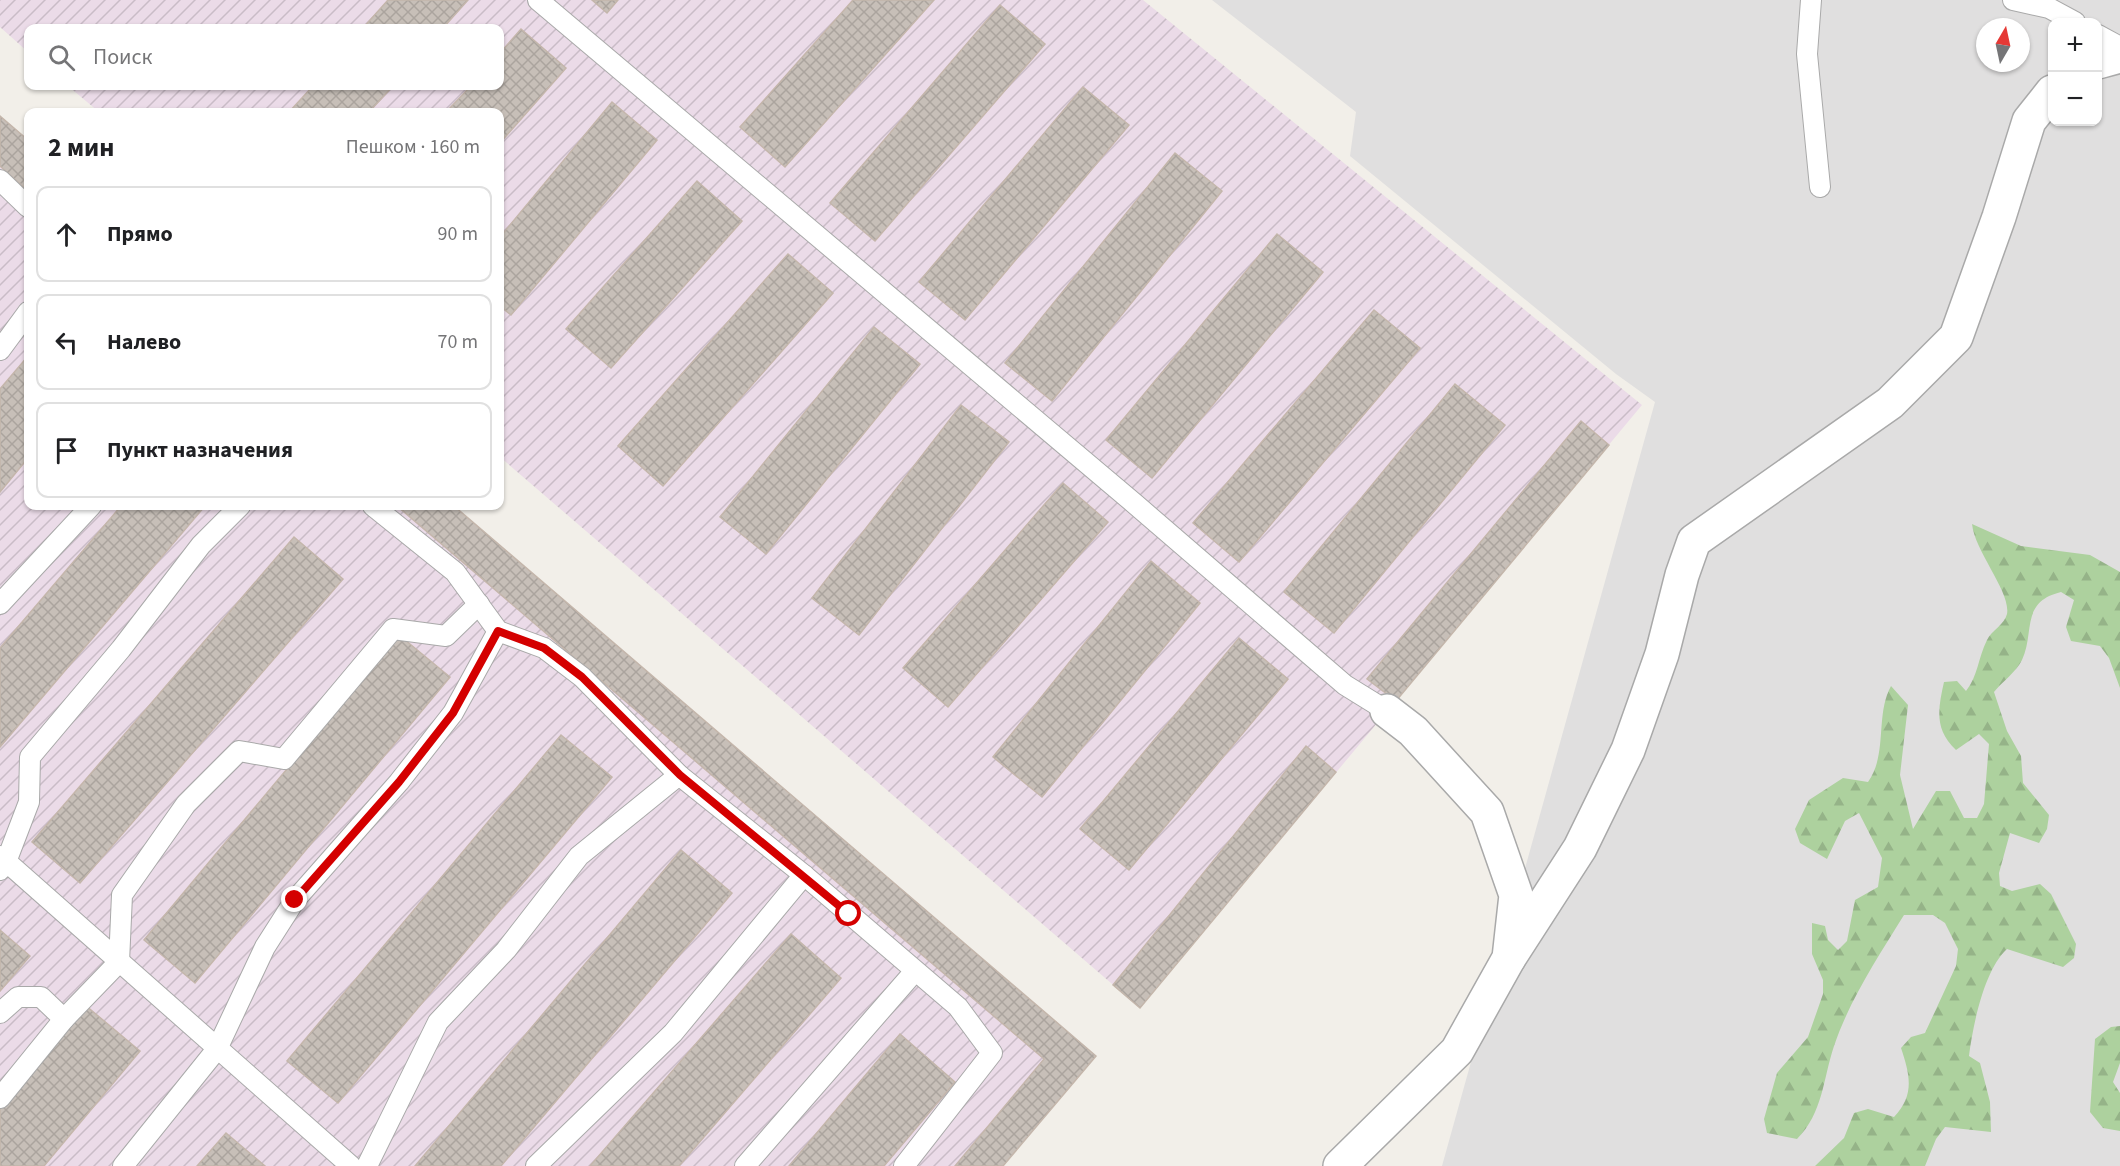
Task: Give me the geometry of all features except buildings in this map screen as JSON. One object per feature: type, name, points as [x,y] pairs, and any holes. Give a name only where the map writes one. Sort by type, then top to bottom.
[{"type":"street","points":[[2102,61],[2120,56]]},
{"type":"street","points":[[1340,1166],[1457,1051],[1509,958],[1580,848],[1628,750],[1662,654],[1682,575],[1694,541],[1890,403],[1956,337],[1999,217],[2029,121],[2048,97]]},
{"type":"street","points":[[1388,711],[1413,731],[1487,812],[1516,895],[1509,958]]},
{"type":"lane","points":[[538,0],[1135,504],[1345,685],[1388,711]]},
{"type":"lane","points":[[1811,0],[1807,54],[1820,187]]},
{"type":"lane","points":[[2013,0],[2049,8],[2068,18]]},
{"type":"lane","points":[[2102,38],[2120,47]]},
{"type":"lane","points":[[0,180],[24,203]]},
{"type":"lane","points":[[0,350],[24,317]]},
{"type":"lane","points":[[0,603],[88,510]]},
{"type":"lane","points":[[236,510],[201,545],[121,649],[30,757],[29,802],[2,862],[351,1166]]},
{"type":"lane","points":[[378,510],[455,572],[498,631],[544,648],[582,677],[680,775],[804,875],[958,1007],[992,1053],[904,1166]]},
{"type":"lane","points":[[0,1098],[64,1019],[119,962],[122,896],[186,804],[239,751],[284,759],[393,629],[446,636],[479,603]]},
{"type":"lane","points":[[123,1166],[218,1049],[265,947],[295,900],[399,782],[453,713],[498,631]]},
{"type":"lane","points":[[367,1166],[438,1022],[506,950],[579,856],[680,775]]},
{"type":"lane","points":[[536,1166],[673,1033],[804,875]]},
{"type":"lane","points":[[745,1166],[915,971]]},
{"type":"lane","points":[[0,1013],[18,997],[41,997],[64,1019]]},
{"type":"shaded area","points":[[0,0],[1143,0],[1642,405],[1140,1008],[504,460],[504,108],[94,108],[73,90],[504,90],[504,24],[24,24],[24,48],[0,27]]},
{"type":"shaded area","points":[[1212,0],[2120,0],[2120,1166],[1442,1166],[1655,402],[1616,374],[1350,156],[1356,112]]},
{"type":"shaded area","points":[[0,116],[24,137],[24,510],[459,510],[1096,1056],[1003,1166],[0,1166]]},
{"type":"green space","points":[[1972,524],[2021,546],[2090,555],[2120,572],[2120,688],[2109,658],[2100,646],[2071,641],[2066,627],[2074,600],[2061,592],[2039,603],[2031,619],[2022,660],[1994,692],[2007,731],[2021,756],[2023,783],[2049,815],[2047,829],[2039,843],[2010,833],[1999,873],[2000,886],[2012,891],[2040,884],[2051,894],[2076,944],[2074,958],[2063,967],[2007,949],[1992,970],[1981,999],[1969,1056],[1980,1063],[1990,1102],[1991,1132],[1945,1127],[1936,1139],[1925,1166],[1815,1166],[1844,1138],[1854,1113],[1868,1109],[1894,1117],[1901,1109],[1909,1084],[1901,1048],[1911,1037],[1925,1033],[1956,966],[1958,949],[1945,923],[1933,915],[1904,915],[1848,1012],[1834,1046],[1817,1107],[1806,1129],[1797,1139],[1767,1133],[1764,1119],[1777,1073],[1808,1037],[1823,994],[1823,980],[1812,954],[1812,923],[1825,926],[1828,940],[1838,950],[1847,941],[1855,900],[1878,887],[1882,858],[1859,813],[1845,821],[1827,859],[1800,843],[1795,829],[1809,800],[1843,778],[1868,782],[1878,759],[1883,709],[1891,686],[1908,705],[1900,775],[1913,829],[1936,791],[1950,791],[1964,818],[1977,818],[1984,804],[1989,744],[1979,734],[1956,750],[1944,734],[1939,710],[1944,682],[1957,681],[1966,691],[1973,679],[1987,640],[2004,621],[2007,614],[2004,595],[1979,547]]},
{"type":"green space","points":[[2120,1026],[2120,1063],[2113,1082],[2120,1093],[2120,1131],[2103,1128],[2090,1112],[2095,1039],[2111,1027]]},
{"type":"route","points":[[295,900],[399,782],[453,713],[498,631],[544,648],[582,677],[625,723],[680,775],[737,819],[849,914]]}]
